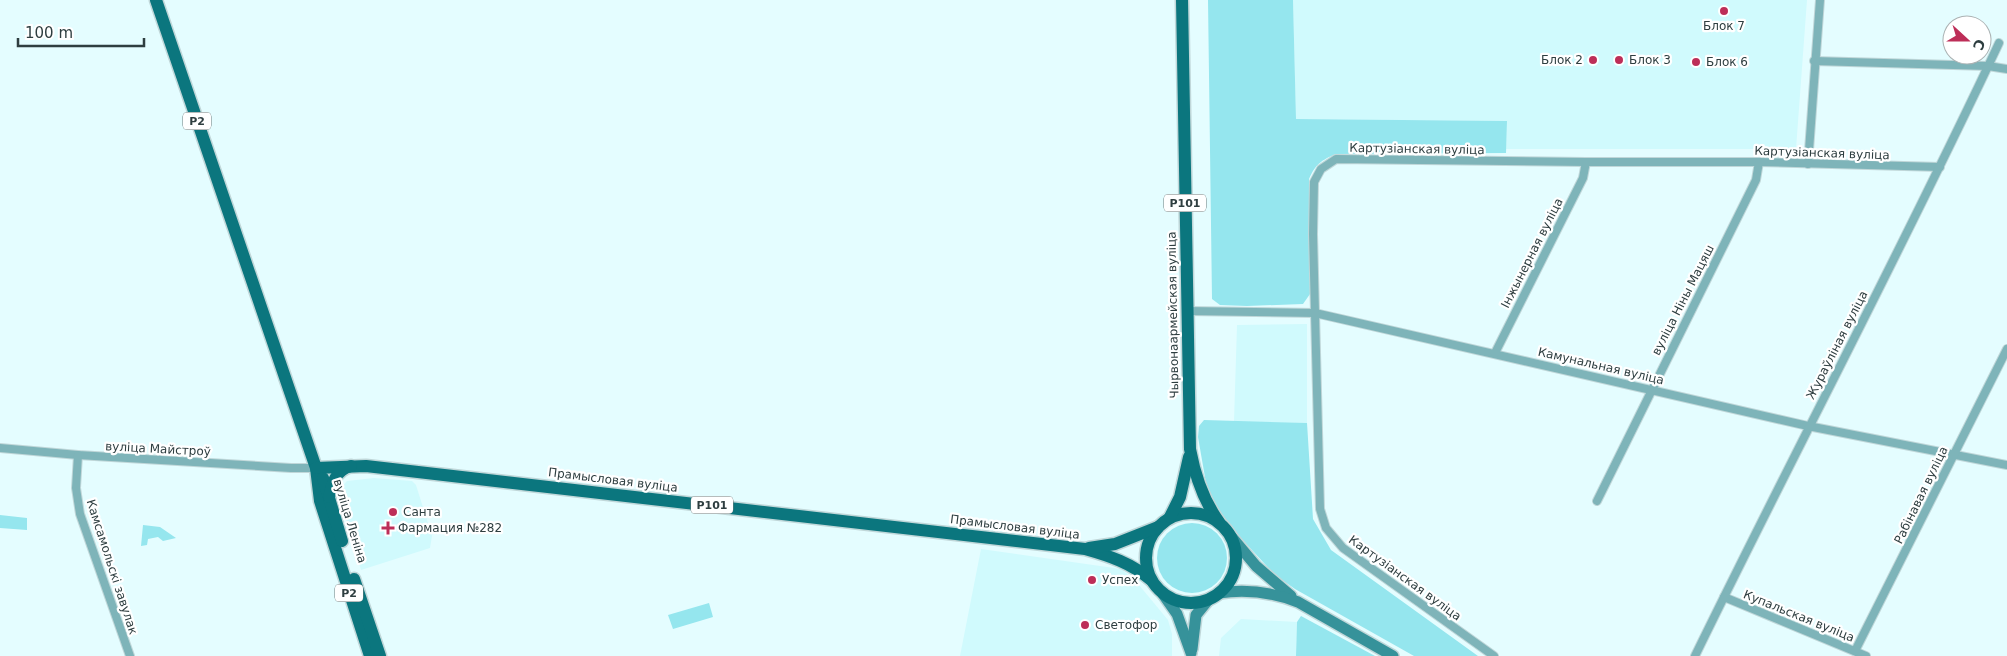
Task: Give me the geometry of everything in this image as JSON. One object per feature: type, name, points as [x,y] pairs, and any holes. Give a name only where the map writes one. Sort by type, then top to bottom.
[{"type":"main road","name":"Р2","points":[[156,0],[316,468]]},
{"type":"main road","name":"Чырвонаармейская вуліца","points":[[1182,0],[1190,450],[1204,500],[1219,522]]},
{"type":"main road","name":"Чырвонаармейская вуліца","points":[[1170,518],[1180,497],[1190,450]]},
{"type":"main road","points":[[329,497],[334,480],[340,472],[351,466]]},
{"type":"main road","name":"Прамысловая вуліца","points":[[316,468],[366,466],[1085,549],[1120,560],[1137,568],[1151,580]]},
{"type":"main road","name":"вуліца Леніна","points":[[316,468],[323,479],[380,656]]},
{"type":"main road","name":"вуліца Леніна","points":[[316,468],[320,500],[370,656]]},
{"type":"main road","name":"Р101","points":[[1186,513],[1212,517],[1219,522],[1230,535],[1236,550],[1235,566],[1230,581],[1214,596],[1198,602],[1186,603],[1174,600],[1163,594],[1151,580],[1146,566],[1146,552],[1150,539],[1158,527],[1170,518],[1186,513]]},
{"type":"main road","name":"Прамысловая вуліца","points":[[1085,549],[1115,544],[1158,527]]},
{"type":"street","points":[[1808,164],[1814,61],[1820,0]]},
{"type":"street","name":"Жураўліная вуліца","points":[[1695,656],[1808,426],[1940,167],[1999,43]]},
{"type":"street","points":[[1814,61],[1988,66],[2007,69]]},
{"type":"street","name":"Картузіанская вуліца","points":[[1494,656],[1342,548],[1326,528],[1320,509],[1316,442],[1313,234],[1314,182],[1321,169],[1336,159],[1759,162],[1940,167]]},
{"type":"street","name":"Інжынерная вуліца","points":[[1494,353],[1583,178],[1586,162]]},
{"type":"street","name":"вуліца Ніны Мацяш","points":[[1597,501],[1756,180],[1759,162]]},
{"type":"street","name":"Камунальная вуліца","points":[[1187,311],[1315,313],[1808,426],[2007,464]]},
{"type":"street","name":"Рабінавая вуліца","points":[[1855,651],[2007,349]]},
{"type":"street","name":"вуліца Майстроў","points":[[0,448],[78,455],[316,468]]},
{"type":"street","name":"Камсамольскі завулак","points":[[78,455],[76,488],[80,514],[130,656]]},
{"type":"street","points":[[1230,535],[1256,566],[1298,602]]},
{"type":"street","points":[[1192,655],[1196,615],[1204,604],[1214,596],[1232,591],[1263,592],[1298,602],[1393,656]]},
{"type":"street","points":[[1163,594],[1177,614],[1192,655]]},
{"type":"street","name":"Купальская вуліца","points":[[1724,597],[1866,656]]},
{"type":"shaded area","points":[[1208,0],[1293,0],[1296,119],[1507,121],[1506,153],[1336,154],[1326,158],[1316,167],[1309,179],[1311,288],[1310,294],[1303,304],[1220,305],[1212,299]]},
{"type":"shaded area","points":[[1293,0],[1807,0],[1796,149],[1506,149],[1507,121],[1296,119]]},
{"type":"shaded area","points":[[1307,324],[1307,423],[1234,422],[1237,325]]},
{"type":"shaded area","points":[[1204,420],[1307,423],[1313,519],[1331,550],[1478,656],[1414,656],[1295,589],[1275,575],[1212,504],[1206,483],[1198,437],[1199,426]]},
{"type":"shaded area","points":[[374,478],[412,481],[416,485],[432,536],[430,548],[361,570],[339,497],[341,488],[347,481]]},
{"type":"shaded area","points":[[0,515],[27,518],[27,530],[0,528]]},
{"type":"shaded area","points":[[1192,523],[1211,529],[1221,539],[1227,558],[1221,577],[1211,587],[1192,593],[1173,587],[1163,577],[1157,558],[1163,539],[1173,529]]},
{"type":"shaded area","points":[[143,525],[160,527],[176,538],[163,541],[158,537],[148,539],[147,545],[141,546]]},
{"type":"shaded area","points":[[981,549],[1121,569],[1134,579],[1168,620],[1172,634],[1172,656],[960,656]]},
{"type":"shaded area","points":[[709,603],[713,617],[673,629],[668,615]]},
{"type":"shaded area","points":[[1301,616],[1375,656],[1296,656],[1297,622]]},
{"type":"shaded area","points":[[1241,619],[1297,622],[1296,656],[1219,656],[1221,638]]},
{"type":"place","name":"Блок 7","points":[[1724,11]]},
{"type":"place","name":"Блок 2","points":[[1593,60]]},
{"type":"place","name":"Блок 3","points":[[1619,60]]},
{"type":"place","name":"Блок 6","points":[[1696,62]]},
{"type":"place","name":"Санта","points":[[393,512]]},
{"type":"place","name":"Фармация №282","points":[[388,528]]},
{"type":"place","name":"Успех","points":[[1092,580]]},
{"type":"place","name":"Светофор","points":[[1085,625]]}]
